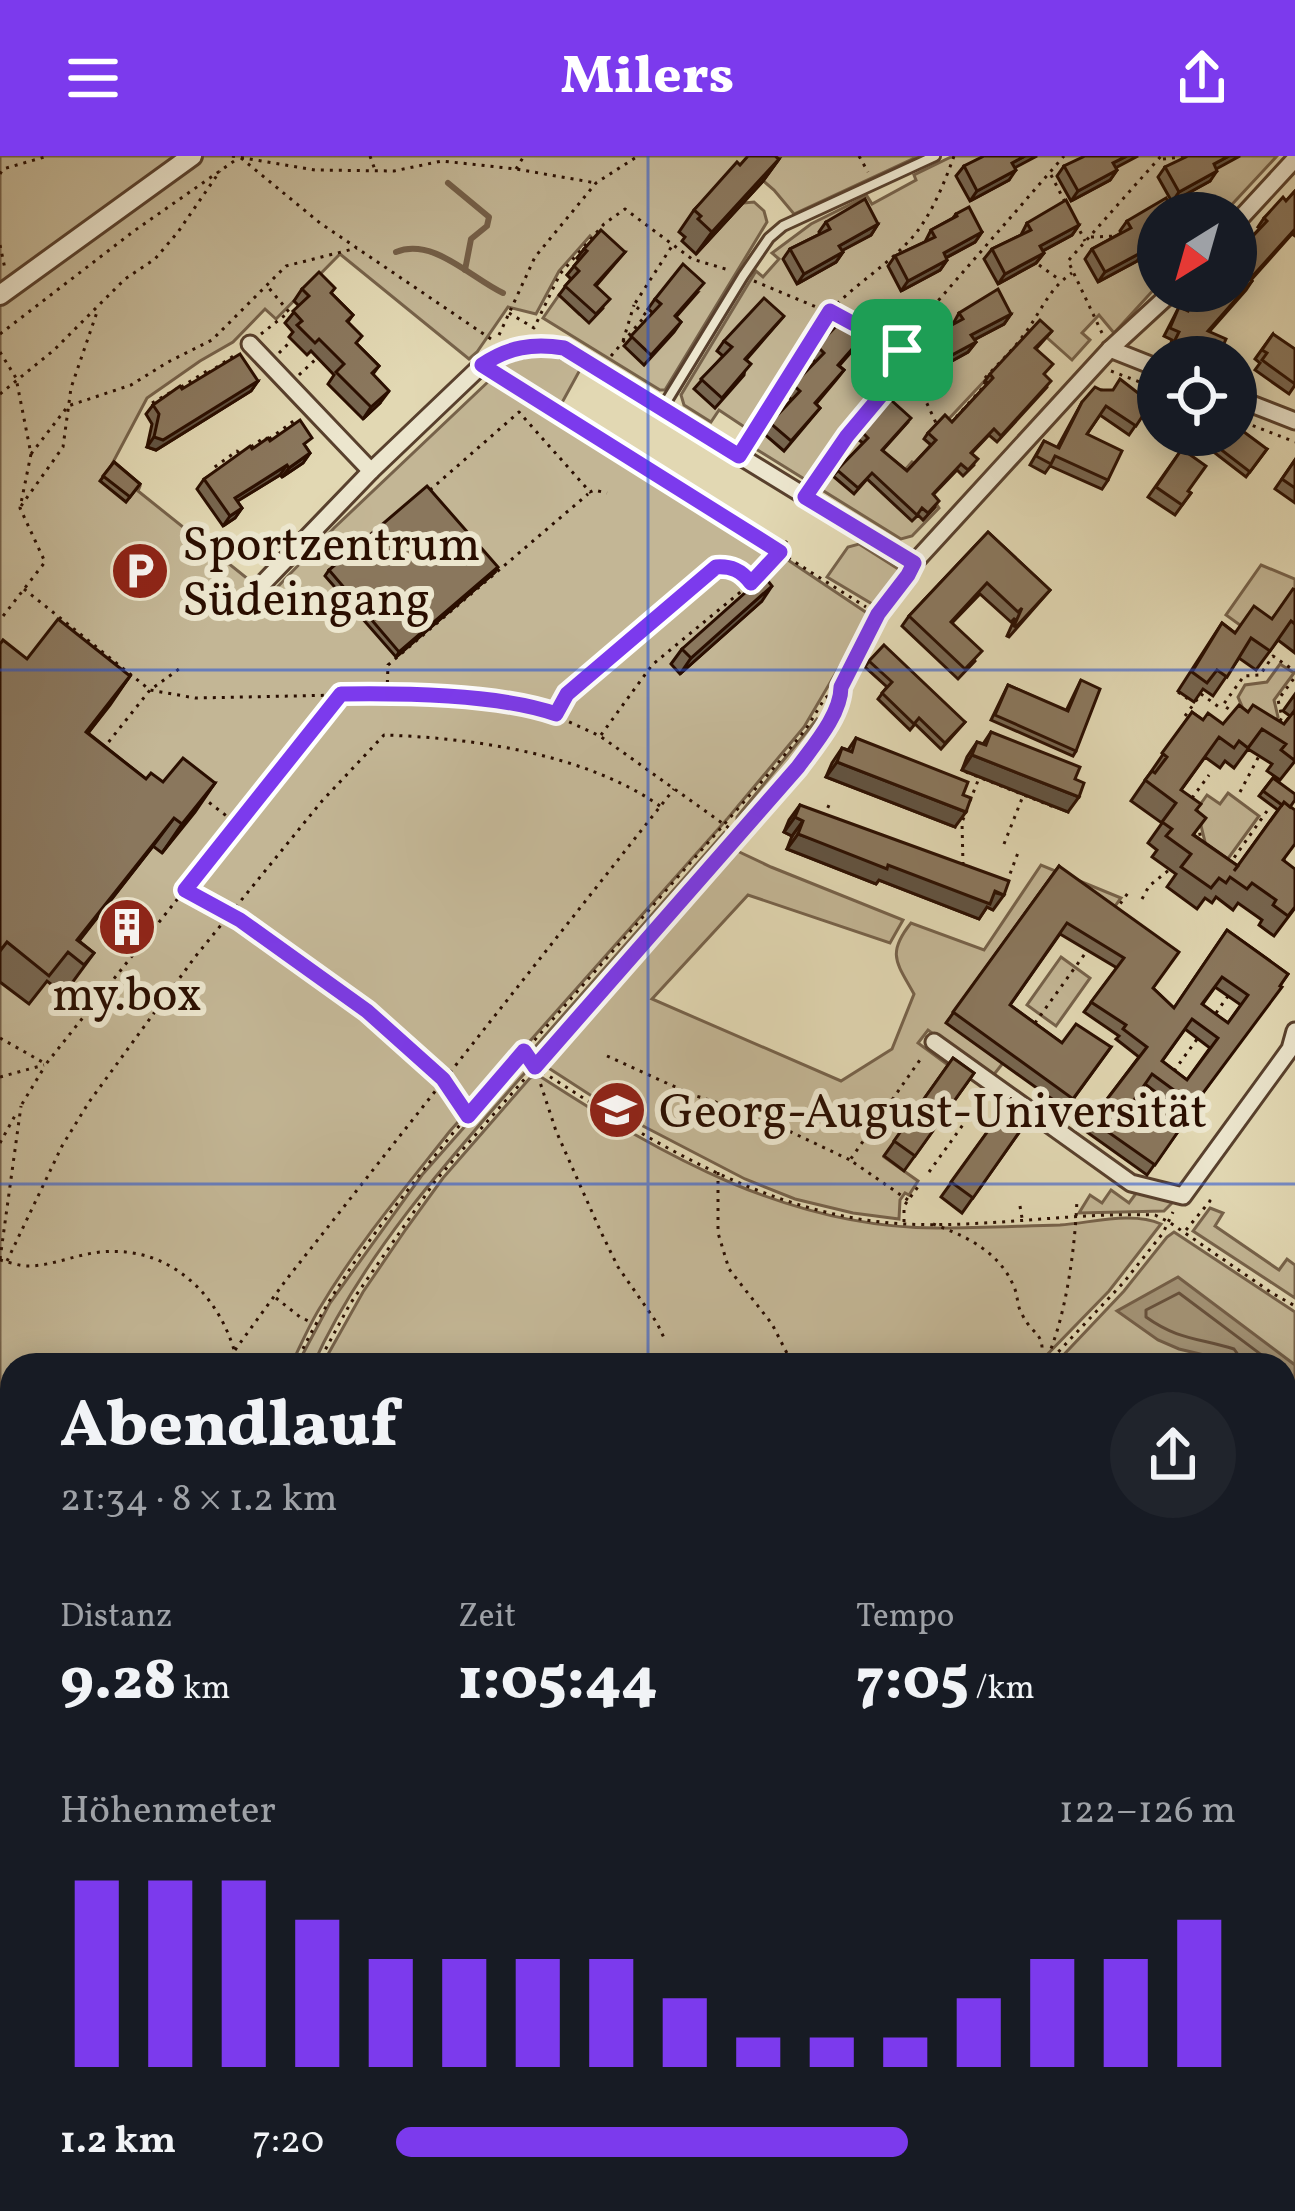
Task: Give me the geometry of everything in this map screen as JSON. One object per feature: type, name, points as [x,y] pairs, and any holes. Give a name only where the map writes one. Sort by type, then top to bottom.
[{"type":"street","points":[[4,291],[193,156]]},
{"type":"street","points":[[1257,200],[1295,159]]},
{"type":"street","points":[[243,604],[482,365],[514,349],[546,345],[564,348],[914,563],[1110,349],[1150,312]]},
{"type":"street","points":[[250,344],[371,471]]},
{"type":"street","points":[[1110,349],[1137,360]]},
{"type":"street","points":[[1257,406],[1295,421]]},
{"type":"street","points":[[934,1042],[1131,1183],[1184,1196],[1290,1049],[1295,1031]]},
{"type":"lane","points":[[662,409],[769,238],[783,226],[935,156]]},
{"type":"lane","points":[[842,690],[878,614],[914,563]]},
{"type":"path","points":[[0,162],[2,172],[48,156]]},
{"type":"path","points":[[232,156],[315,170],[394,171],[442,161],[596,183]]},
{"type":"path","points":[[370,156],[374,170]]},
{"type":"path","points":[[516,169],[524,156]]},
{"type":"path","points":[[859,156],[870,176]]},
{"type":"path","points":[[739,456],[830,311],[913,236],[954,156]]},
{"type":"path","points":[[1110,349],[1068,261],[1161,156],[1165,160],[1192,157]]},
{"type":"path","points":[[0,334],[134,231],[242,157]]},
{"type":"path","points":[[242,157],[320,223],[496,343],[535,256],[596,183],[634,157]]},
{"type":"path","points":[[897,348],[1062,157]]},
{"type":"path","points":[[1057,166],[1068,165]]},
{"type":"path","points":[[0,394],[55,350],[125,279],[155,260],[220,171]]},
{"type":"path","points":[[1050,174],[1087,238]]},
{"type":"path","points":[[509,313],[534,328],[554,286],[604,224],[625,209],[692,260],[830,311],[902,350],[937,424]]},
{"type":"path","points":[[913,236],[921,241]]},
{"type":"path","points":[[1087,238],[1117,236],[1119,240]]},
{"type":"path","points":[[622,343],[634,305],[674,243]]},
{"type":"path","points":[[0,244],[4,291]]},
{"type":"path","points":[[31,454],[68,406],[131,385],[212,340],[286,266],[357,248]]},
{"type":"path","points":[[1039,265],[1061,280]]},
{"type":"path","points":[[942,432],[986,384],[982,381],[1025,334],[1061,280],[1074,272]]},
{"type":"path","points":[[155,408],[152,403],[177,386],[180,392],[206,370],[210,375],[289,311],[267,285]]},
{"type":"path","points":[[554,286],[561,293]]},
{"type":"path","points":[[595,367],[608,361],[649,316],[634,305]]},
{"type":"path","points":[[20,508],[63,447],[71,388],[97,310]]},
{"type":"path","points":[[825,319],[836,328]]},
{"type":"path","points":[[0,352],[16,379],[31,454],[20,508],[45,562],[0,620]]},
{"type":"path","points":[[290,385],[318,358]]},
{"type":"path","points":[[805,497],[847,436],[909,362]]},
{"type":"path","points":[[482,365],[878,614]]},
{"type":"path","points":[[778,393],[790,404]]},
{"type":"path","points":[[875,402],[884,409]]},
{"type":"path","points":[[416,502],[519,412],[590,493]]},
{"type":"path","points":[[1257,427],[1295,442]]},
{"type":"path","points":[[217,475],[212,469],[237,452],[240,456],[265,436],[272,446]]},
{"type":"path","points":[[387,694],[388,664],[590,493],[607,494]]},
{"type":"path","points":[[600,736],[652,665],[751,583],[787,541]]},
{"type":"path","points":[[556,714],[567,694],[716,567],[738,570],[751,583]]},
{"type":"path","points":[[24,589],[150,690],[195,698],[387,694],[539,708],[600,736],[740,836]]},
{"type":"path","points":[[1238,716],[1223,705],[1244,676],[1260,675],[1273,656],[1295,674],[1278,700],[1282,717],[1275,727]]},
{"type":"path","points":[[100,753],[150,690],[179,669]]},
{"type":"path","points":[[301,1353],[347,1270],[410,1186],[725,825],[806,729],[825,698],[842,690]]},
{"type":"path","points":[[323,1353],[350,1304],[436,1180],[808,754],[842,690]]},
{"type":"path","points":[[1178,692],[1194,704]]},
{"type":"path","points":[[0,1143],[46,1064],[341,694]]},
{"type":"path","points":[[1185,716],[1201,694],[1219,707]]},
{"type":"path","points":[[2,1261],[88,1102],[195,957],[322,801],[384,734],[477,743],[566,762],[660,806]]},
{"type":"path","points":[[1240,792],[1258,756]]},
{"type":"path","points":[[966,772],[1054,807]]},
{"type":"path","points":[[1190,856],[1201,840],[1191,798],[1209,775]]},
{"type":"path","points":[[957,878],[963,866],[962,822],[979,778]]},
{"type":"path","points":[[235,1350],[675,788]]},
{"type":"path","points":[[1004,844],[1023,795]]},
{"type":"path","points":[[201,796],[238,824]]},
{"type":"path","points":[[820,828],[829,805]]},
{"type":"path","points":[[1219,878],[1267,811]]},
{"type":"path","points":[[1001,895],[1019,850]]},
{"type":"path","points":[[1142,899],[1149,886],[1176,866]]},
{"type":"path","points":[[185,890],[306,964],[367,1011],[443,1079],[468,1116]]},
{"type":"path","points":[[1114,911],[1128,893]]},
{"type":"path","points":[[1035,1024],[1088,949]]},
{"type":"path","points":[[1213,1017],[1233,989]]},
{"type":"path","points":[[80,999],[92,1007]]},
{"type":"path","points":[[1176,1068],[1203,1031]]},
{"type":"path","points":[[0,1038],[46,1064]]},
{"type":"path","points":[[850,1160],[934,1042]]},
{"type":"path","points":[[524,1051],[535,1067],[556,1130],[618,1267],[665,1340]]},
{"type":"path","points":[[607,1056],[693,1095],[751,1113],[850,1160],[908,1200]]},
{"type":"path","points":[[0,1077],[46,1064]]},
{"type":"path","points":[[535,1067],[616,1118],[763,1193],[844,1216],[904,1224],[1149,1214],[1169,1222],[1295,1306]]},
{"type":"path","points":[[1143,1114],[1163,1086]]},
{"type":"path","points":[[2,1261],[21,1106]]},
{"type":"path","points":[[928,1172],[975,1108]]},
{"type":"path","points":[[718,1172],[718,1233],[729,1269],[772,1324],[787,1353]]},
{"type":"path","points":[[904,1224],[904,1206],[920,1184]]},
{"type":"path","points":[[1050,1353],[1071,1268],[1077,1199]]},
{"type":"path","points":[[1184,1232],[1210,1201]]},
{"type":"path","points":[[1020,1206],[1022,1220]]},
{"type":"path","points":[[1056,1353],[1124,1282],[1169,1222]]},
{"type":"path","points":[[932,1223],[976,1243],[1004,1268],[1021,1314],[1037,1331],[1043,1353]]},
{"type":"path","points":[[2,1261],[28,1266],[118,1251],[163,1262],[204,1292],[220,1314],[236,1353]]},
{"type":"path","points":[[274,1296],[315,1323]]},
{"type":"shaded area","points":[[0,156],[919,156],[794,214],[745,165],[725,187],[744,203],[754,202],[767,222],[665,390],[543,318],[559,295],[579,314],[592,298],[567,275],[594,240],[590,236],[559,271],[536,314],[508,307],[469,359],[340,254],[276,319],[265,309],[233,342],[147,398],[112,464],[140,486],[138,491],[253,583],[265,600],[334,528],[495,378],[870,615],[804,727],[450,1131],[350,1261],[297,1353],[0,1353]]},
{"type":"shaded area","points":[[953,156],[1277,156],[1244,192],[1137,192],[1137,308],[1114,333],[1099,315],[1082,333],[1090,340],[1072,360],[1035,327],[884,494],[912,520],[918,515],[924,519],[937,505],[939,508],[912,536],[901,539],[743,441],[749,430],[719,410],[711,422],[684,405],[681,395],[756,271],[763,277],[779,259],[772,253],[811,224],[867,196],[872,204],[916,180],[914,175]]},
{"type":"shaded area","points":[[553,355],[581,368],[558,410],[492,369]]},
{"type":"shaded area","points":[[859,544],[903,572],[874,605],[827,577],[848,547]]},
{"type":"shaded area","points":[[1261,565],[1295,579],[1295,619],[1258,638],[1226,615]]},
{"type":"shaded area","points":[[1280,664],[1294,673],[1274,700],[1278,717],[1267,733],[1247,718],[1238,697],[1245,685],[1267,682]]},
{"type":"shaded area","points":[[817,719],[823,725],[801,759],[746,823],[737,822],[737,817]]},
{"type":"shaded area","points":[[1228,793],[1259,816],[1219,871],[1197,854],[1205,842],[1197,809],[1207,795],[1220,804]]},
{"type":"shaded area","points":[[724,833],[725,845],[408,1212],[355,1287],[319,1353],[303,1353],[330,1303],[422,1175]]},
{"type":"shaded area","points":[[733,849],[903,920],[890,943],[748,895],[652,999],[841,1081],[892,1049],[914,994],[896,951],[911,923],[984,950],[1041,865],[1121,898],[1108,916],[1052,876],[947,1022],[1003,1063],[992,1077],[928,1030],[918,1043],[948,1065],[884,1157],[918,1181],[900,1200],[899,1219],[795,1199],[745,1179],[618,1113],[545,1063]]},
{"type":"shaded area","points":[[1061,957],[1090,978],[1056,1026],[1027,1005]]},
{"type":"shaded area","points":[[541,1077],[634,1134],[730,1182],[832,1216],[940,1228],[1124,1218],[1161,1224],[1109,1291],[1049,1353],[329,1353],[363,1292],[443,1178],[530,1078]]},
{"type":"shaded area","points":[[1111,1190],[1129,1203],[1137,1192],[1175,1200],[1164,1211],[1079,1213],[1090,1195],[1102,1203]]},
{"type":"shaded area","points":[[1210,1208],[1223,1213],[1215,1226],[1279,1270],[1287,1259],[1295,1265],[1295,1298],[1193,1231]]},
{"type":"shaded area","points":[[1174,1232],[1295,1312],[1295,1353],[1065,1353]]},
{"type":"water","points":[[1178,1277],[1279,1353],[1179,1349],[1117,1311]]},
{"type":"building","points":[[748,156],[779,159],[712,232],[694,210]]},
{"type":"building","points":[[984,156],[1025,156],[1012,163],[1016,170],[977,191],[964,166]]},
{"type":"building","points":[[1085,156],[1127,156],[1113,163],[1117,170],[1078,191],[1064,166]]},
{"type":"building","points":[[1188,156],[1229,156],[1214,164],[1217,171],[1179,192],[1165,167]]},
{"type":"building","points":[[1295,191],[1295,229],[1257,271],[1257,232],[1283,197],[1286,201]]},
{"type":"building","points":[[865,199],[878,224],[839,246],[843,252],[804,274],[790,249],[830,229],[826,222]]},
{"type":"building","points":[[1066,200],[1079,225],[1040,246],[1044,253],[1005,274],[992,249],[1031,230],[1027,223]]},
{"type":"building","points":[[969,207],[982,232],[944,253],[947,260],[908,281],[895,256],[935,237],[931,230]]},
{"type":"building","points":[[1137,215],[1137,255],[1105,272],[1092,249],[1131,228],[1127,221]]},
{"type":"building","points":[[601,230],[625,252],[595,285],[610,299],[596,314],[565,286],[579,271],[574,266],[584,249]]},
{"type":"building","points":[[683,264],[704,283],[675,316],[681,322],[651,355],[631,336],[661,304],[655,299]]},
{"type":"building","points":[[319,272],[335,288],[331,293],[353,315],[347,321],[362,336],[356,343],[379,366],[372,373],[389,391],[371,407],[336,372],[344,364],[297,325],[302,321],[293,311],[309,296],[302,289]]},
{"type":"building","points":[[998,289],[1011,314],[971,335],[976,342],[937,363],[924,340],[963,319],[959,313]]},
{"type":"building","points":[[764,298],[784,316],[745,359],[751,364],[722,398],[701,379],[732,347],[724,341]]},
{"type":"building","points":[[1177,312],[1225,312],[1208,331],[1219,336],[1177,336],[1179,332],[1170,328]]},
{"type":"building","points":[[847,315],[867,332],[838,365],[844,370],[815,403],[820,408],[791,441],[770,423],[800,391],[793,385],[824,353],[817,346]]},
{"type":"building","points":[[1040,320],[1052,331],[1035,348],[1053,364],[1044,374],[1051,381],[1001,436],[994,429],[971,453],[978,459],[968,470],[961,464],[933,494],[939,501],[928,513],[922,508],[917,515],[872,473],[858,488],[837,470],[868,438],[861,431],[891,400],[911,418],[882,450],[907,471],[936,440],[928,433],[945,415],[952,422]]},
{"type":"building","points":[[1273,334],[1295,349],[1295,384],[1262,360],[1267,353],[1262,350]]},
{"type":"building","points":[[240,354],[258,381],[163,440],[154,437],[159,414],[153,405]]},
{"type":"building","points":[[1120,379],[1137,392],[1137,424],[1106,406],[1087,434],[1122,451],[1108,480],[1055,456],[1051,464],[1036,456],[1044,441],[1059,448],[1095,387],[1113,390]]},
{"type":"building","points":[[300,420],[312,438],[304,444],[310,453],[235,498],[242,508],[230,516],[204,479],[250,446],[270,441]]},
{"type":"building","points":[[1257,442],[1267,449],[1250,472],[1229,456],[1257,456]]},
{"type":"building","points":[[1177,456],[1192,456],[1206,466],[1182,505],[1156,487]]},
{"type":"building","points":[[1295,460],[1295,488],[1282,479]]},
{"type":"building","points":[[114,462],[140,484],[130,497],[103,476]]},
{"type":"building","points":[[427,486],[498,567],[399,652],[329,570]]},
{"type":"building","points":[[988,532],[1050,590],[1016,627],[1022,608],[1018,612],[987,583],[951,622],[982,651],[965,669],[909,616]]},
{"type":"building","points":[[764,576],[772,586],[691,658],[682,649]]},
{"type":"building","points":[[1293,589],[1295,624],[1291,621],[1270,651],[1251,638],[1227,677],[1217,670],[1207,683],[1192,672],[1222,623],[1235,633],[1254,606],[1272,619]]},
{"type":"building","points":[[58,619],[130,676],[86,732],[146,779],[151,773],[163,782],[183,758],[215,783],[182,824],[174,818],[77,940],[94,953],[84,965],[68,952],[49,976],[7,942],[0,951],[0,644],[3,640],[27,659]]},
{"type":"building","points":[[884,645],[965,722],[945,743],[919,718],[914,724],[882,693],[892,682],[869,661]]},
{"type":"building","points":[[1081,680],[1100,689],[1076,751],[995,715],[1008,685],[1068,711]]},
{"type":"building","points":[[1239,705],[1248,712],[1253,705],[1284,724],[1295,710],[1294,760],[1281,750],[1286,744],[1262,729],[1248,748],[1239,741],[1234,748],[1219,737],[1181,790],[1201,804],[1196,810],[1206,818],[1193,835],[1238,866],[1284,802],[1295,810],[1295,844],[1283,860],[1295,869],[1295,907],[1288,916],[1273,905],[1276,900],[1252,883],[1247,889],[1230,877],[1226,883],[1219,878],[1211,888],[1181,867],[1191,854],[1166,836],[1172,829],[1162,822],[1176,803],[1145,780],[1167,757],[1162,753],[1192,712],[1203,720],[1208,713],[1223,724]]},
{"type":"building","points":[[991,732],[1080,767],[1075,779],[1084,783],[1079,797],[972,755],[977,742],[986,745]]},
{"type":"building","points":[[856,738],[968,782],[963,795],[971,798],[966,812],[837,762],[842,748],[852,752]]},
{"type":"building","points":[[1273,778],[1295,794],[1290,807],[1263,791]]},
{"type":"building","points":[[800,805],[1009,881],[1004,895],[995,891],[990,904],[798,834],[803,821],[795,817]]},
{"type":"building","points":[[1059,866],[1179,952],[1153,988],[1174,1008],[1227,930],[1288,974],[1155,1165],[1091,1120],[1147,1047],[1123,1029],[1126,1025],[1091,1002],[1124,958],[1067,923],[1010,1005],[1062,1043],[1076,1024],[1111,1047],[1073,1099],[953,1012]],"holes":[[[1222,977],[1248,995],[1228,1023],[1202,1004]],[[1192,1019],[1218,1038],[1187,1080],[1162,1061]],[[1152,1074],[1178,1093],[1157,1121],[1132,1103]]]},
{"type":"building","points":[[953,1058],[974,1073],[915,1156],[894,1141]]},
{"type":"building","points":[[1011,1099],[1032,1114],[973,1198],[951,1182]]},
{"type":"waterway","points":[[448,183],[489,217],[487,226],[471,239],[465,270]]},
{"type":"waterway","points":[[396,252],[410,249],[438,254],[503,293]]},
{"type":"place","name":"Sportzentrum Südeingang","points":[[140,571]]},
{"type":"place","name":"my.box","points":[[127,927]]},
{"type":"place","name":"Georg-August-Universität","points":[[617,1110]]},
{"type":"route","points":[[830,311],[902,350],[909,362],[847,436],[805,497],[914,563],[908,575],[878,614],[827,724],[798,767],[535,1067],[524,1051],[468,1116],[443,1079],[367,1011],[240,920],[185,890],[341,694],[496,702],[556,714],[567,694],[716,567],[738,570],[751,583],[780,552],[482,365],[514,349],[564,348],[739,456],[830,311]]}]
